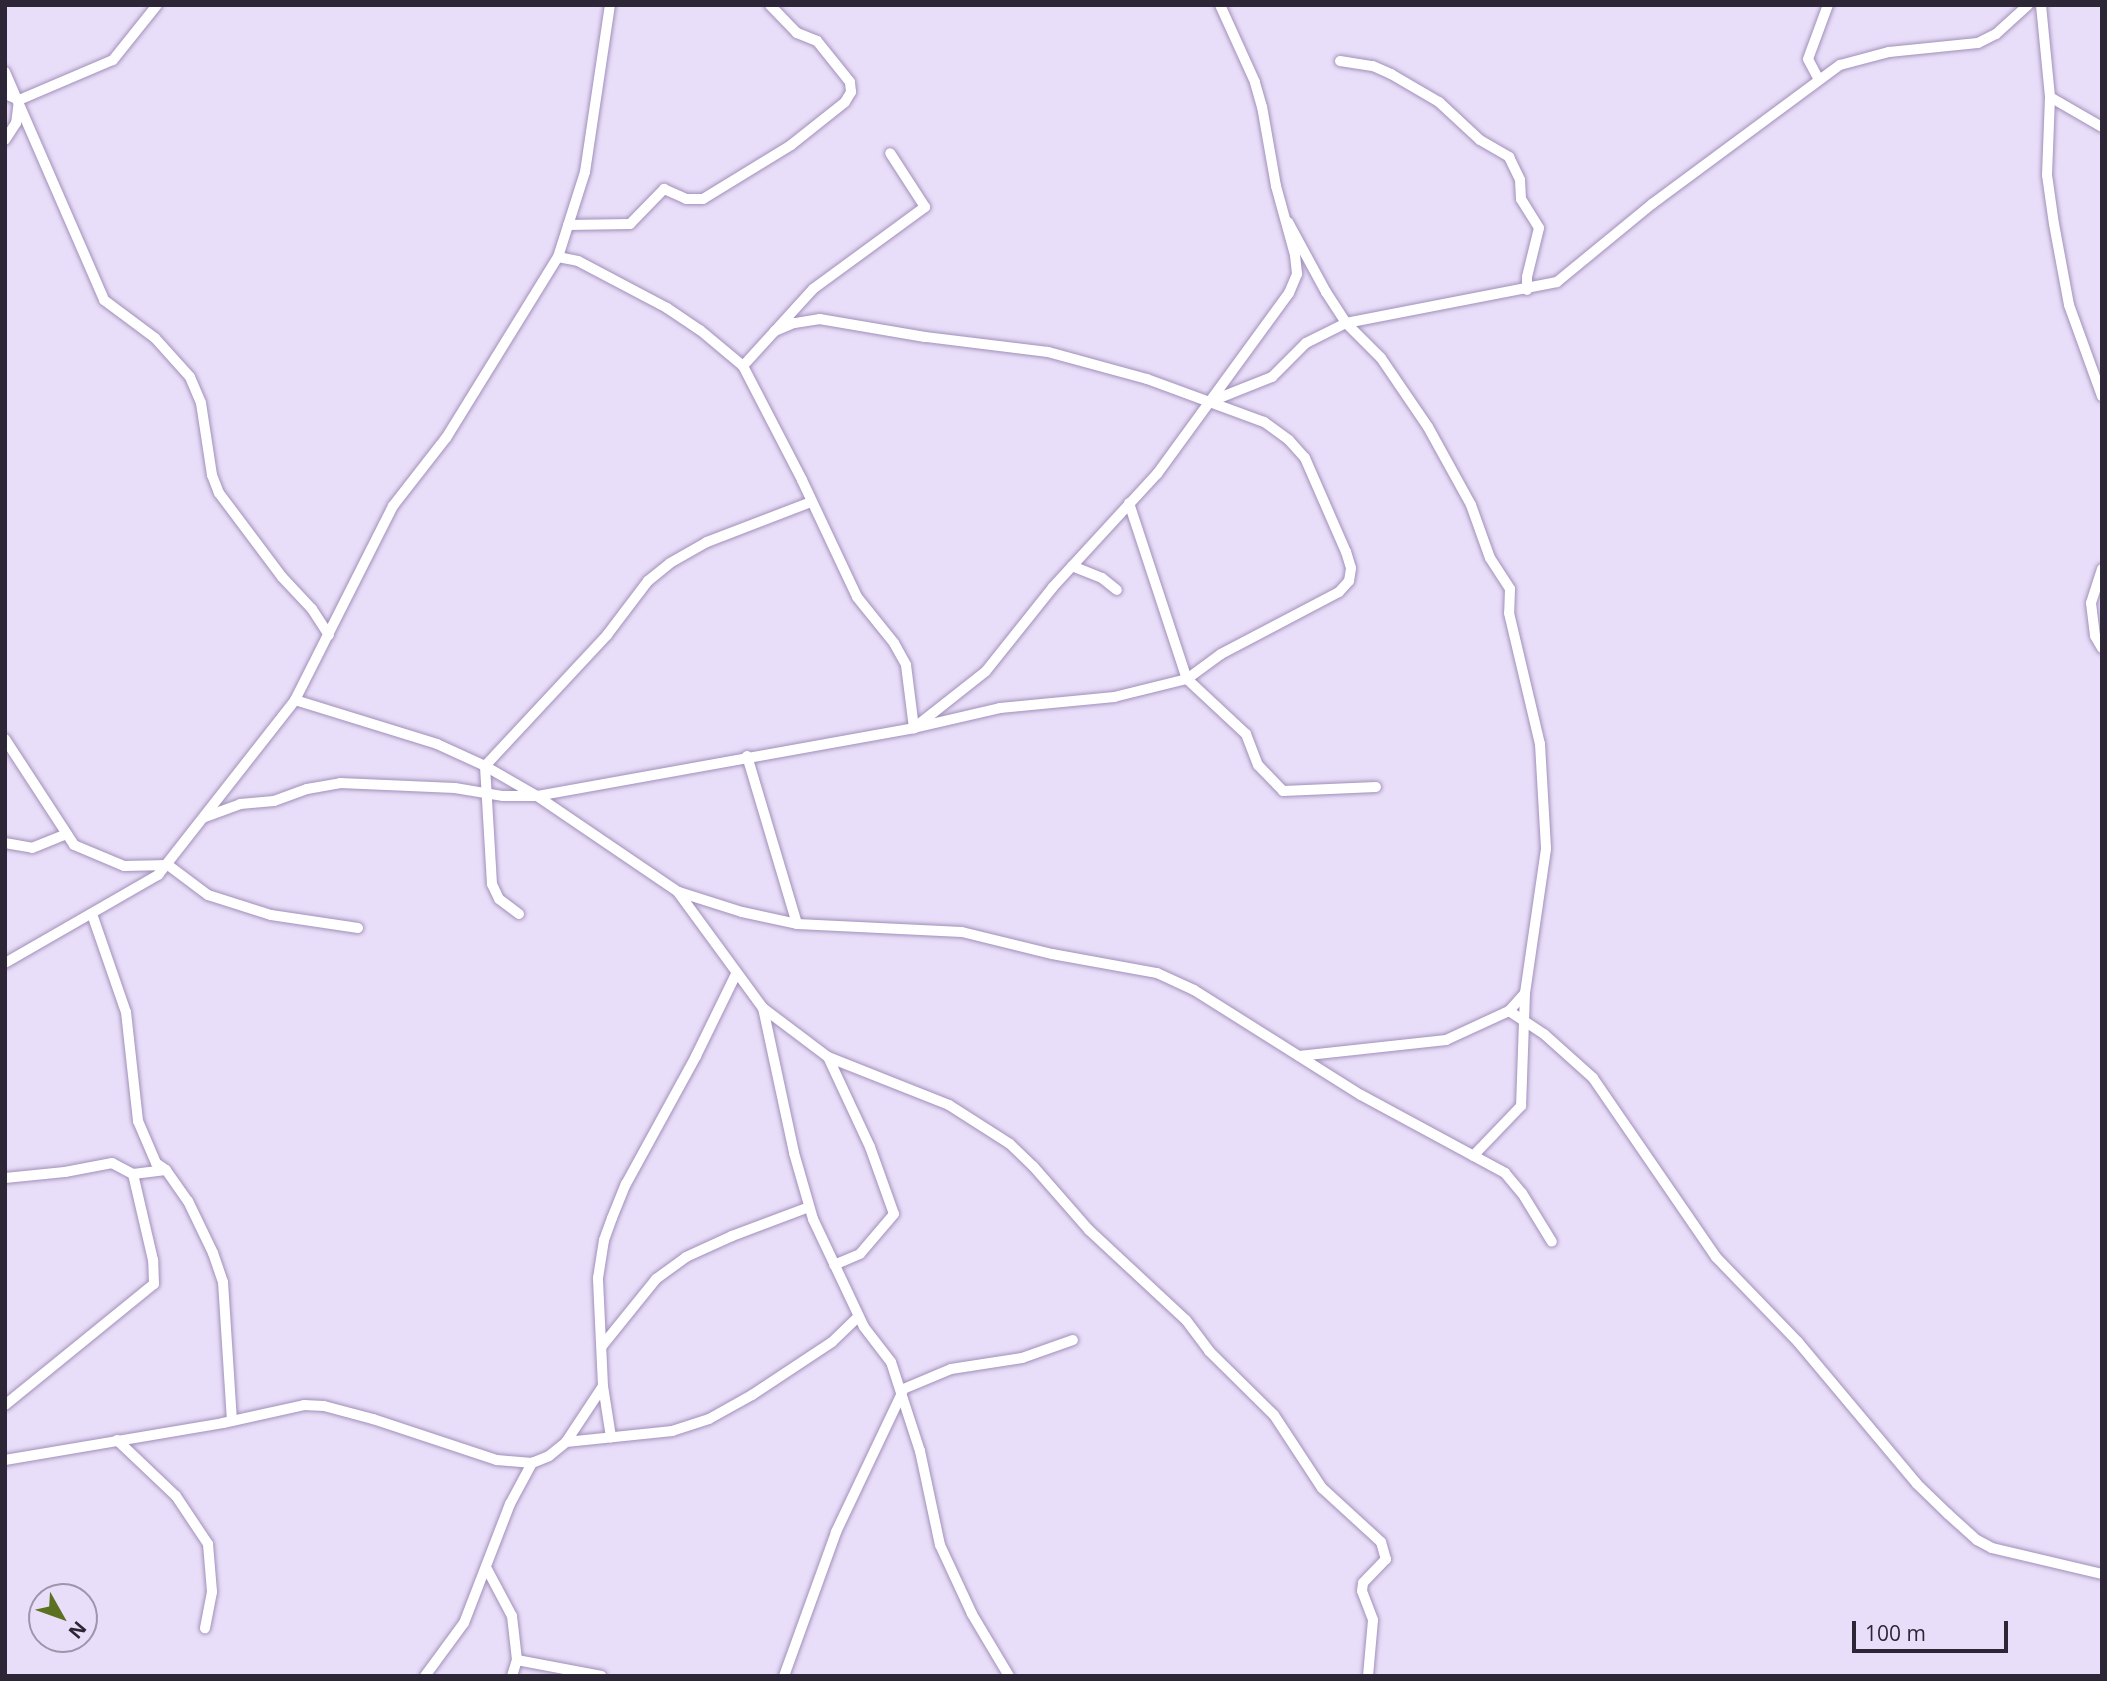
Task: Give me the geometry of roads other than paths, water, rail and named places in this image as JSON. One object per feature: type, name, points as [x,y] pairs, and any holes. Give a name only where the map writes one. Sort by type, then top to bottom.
[{"type":"street","points":[[5,94],[19,100],[113,60],[157,5]]},
{"type":"street","points":[[5,963],[150,881],[168,865],[295,700],[393,506],[453,427],[558,257],[585,172],[610,5]]},
{"type":"street","points":[[568,225],[630,224],[664,189],[686,199],[703,200],[791,145],[845,102],[851,92],[850,82],[817,41],[797,33],[770,5]]},
{"type":"street","points":[[914,728],[986,671],[1072,566],[1192,430],[1209,402],[1289,293],[1297,274],[1288,222],[1276,186],[1255,82],[1220,5]]},
{"type":"street","points":[[1818,78],[1808,59],[1828,5]]},
{"type":"street","points":[[1209,402],[1272,377],[1306,343],[1346,323],[1426,305],[1527,290],[1558,282],[1652,204],[1818,78],[1840,65],[1877,54],[1978,43],[1996,34],[2028,5]]},
{"type":"street","points":[[2041,5],[2050,97],[2047,175],[2054,224],[2069,305],[2102,396]]},
{"type":"street","points":[[1340,61],[1373,66],[1391,74],[1439,102],[1480,140],[1509,156],[1520,180],[1521,199],[1539,228],[1527,290]]},
{"type":"street","points":[[5,72],[104,300],[155,338],[190,377],[201,403],[212,475],[219,494],[282,577],[312,609],[329,635]]},
{"type":"street","points":[[2050,97],[2102,127]]},
{"type":"street","points":[[5,140],[16,123],[19,100]]},
{"type":"street","points":[[743,366],[813,289],[925,207],[890,153]]},
{"type":"street","points":[[1288,222],[1346,323],[1381,358],[1428,427],[1471,505],[1490,558],[1510,589],[1509,613],[1539,744],[1546,849],[1525,993],[1521,1106],[1473,1156]]},
{"type":"street","points":[[558,257],[578,261],[667,308],[700,330],[743,366],[862,607],[894,643],[906,665],[914,728]]},
{"type":"street","points":[[205,817],[240,804],[274,801],[307,789],[340,783],[455,788],[537,796],[914,728],[1000,708],[1114,697],[1187,679],[1252,636],[1339,592],[1349,581],[1351,568],[1305,458],[1290,440],[1264,422],[1133,374],[1048,352],[937,339],[820,319],[794,323],[775,331]]},
{"type":"street","points":[[485,766],[607,635],[648,581],[670,562],[707,542],[811,502]]},
{"type":"street","points":[[1129,503],[1187,679],[1246,734],[1258,765],[1283,791],[1377,787]]},
{"type":"street","points":[[1072,566],[1102,578],[1117,590]]},
{"type":"street","points":[[2102,569],[2091,603],[2095,636],[2102,649]]},
{"type":"street","points":[[295,700],[414,736],[485,766],[537,796],[678,892],[742,912],[797,924],[962,932],[1052,954],[1157,973],[1194,990],[1361,1096],[1473,1156],[1513,1181],[1552,1242]]},
{"type":"street","points":[[5,739],[74,845],[111,862],[139,867],[168,865],[213,897],[283,918],[358,928]]},
{"type":"street","points":[[747,757],[797,924]]},
{"type":"street","points":[[485,766],[489,793],[492,884],[499,899],[519,915]]},
{"type":"street","points":[[5,843],[32,848],[65,835]]},
{"type":"street","points":[[678,892],[763,1008],[828,1057],[949,1105],[1010,1144],[1040,1173],[1089,1230],[1178,1312],[1209,1351],[1274,1415],[1322,1488],[1381,1542],[1386,1550],[1386,1559],[1363,1583],[1362,1591],[1373,1620],[1368,1676]]},
{"type":"street","points":[[92,914],[126,1012],[138,1121],[154,1159],[166,1170],[191,1208],[217,1261],[223,1282],[232,1421]]},
{"type":"street","points":[[611,1437],[603,1386],[597,1299],[604,1240],[626,1184],[696,1056],[736,974]]},
{"type":"street","points":[[1298,1056],[1446,1040],[1509,1011],[1525,993]]},
{"type":"street","points":[[763,1008],[794,1153],[809,1207],[859,1316],[891,1362],[929,1486],[940,1545],[972,1614],[1009,1676]]},
{"type":"street","points":[[1509,1011],[1524,1019],[1593,1078],[1716,1257],[1798,1342],[1917,1484],[1948,1514],[1977,1540],[1992,1548],[2102,1574]]},
{"type":"street","points":[[828,1057],[870,1147],[894,1214],[860,1254],[834,1265]]},
{"type":"street","points":[[5,1178],[112,1163],[133,1174],[166,1170]]},
{"type":"street","points":[[5,1405],[154,1284],[153,1261],[133,1174]]},
{"type":"street","points":[[602,1346],[656,1279],[686,1257],[732,1236],[809,1207]]},
{"type":"street","points":[[566,1442],[672,1431],[718,1415],[832,1342],[859,1316]]},
{"type":"street","points":[[784,1676],[836,1532],[902,1392],[951,1369],[1022,1359],[1073,1340]]},
{"type":"street","points":[[5,1460],[232,1421],[304,1405],[324,1406],[373,1419],[497,1460],[532,1463],[541,1461],[566,1442],[603,1386]]},
{"type":"street","points":[[117,1440],[176,1496],[208,1544],[212,1592],[205,1628]]},
{"type":"street","points":[[425,1676],[458,1634],[487,1569],[510,1504],[532,1463]]},
{"type":"street","points":[[487,1569],[512,1616],[517,1660],[512,1676]]},
{"type":"street","points":[[517,1660],[602,1676]]}]
